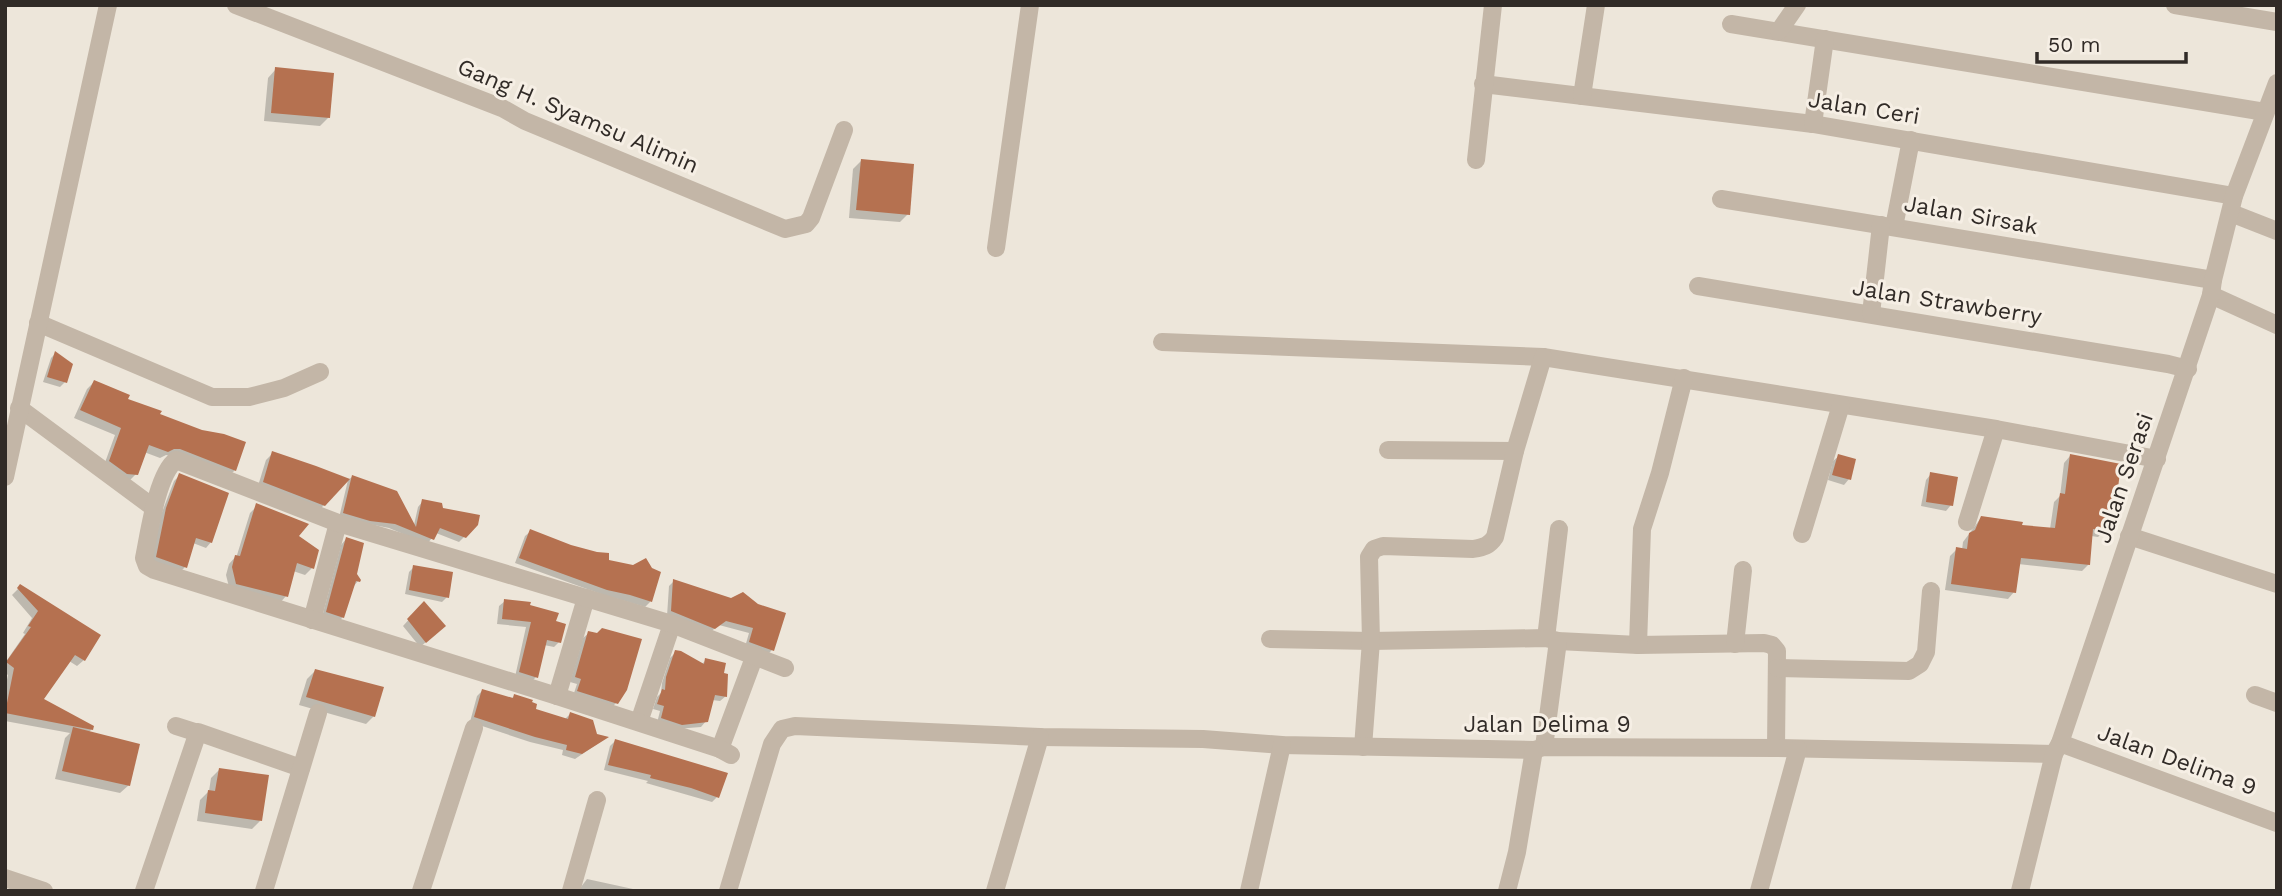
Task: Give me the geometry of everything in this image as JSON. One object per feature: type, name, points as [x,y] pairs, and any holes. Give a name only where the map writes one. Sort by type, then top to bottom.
[{"type":"street","points":[[5,477],[108,5]]},
{"type":"street","name":"Gang H. Syamsu Alimin","points":[[236,5],[502,108],[525,121],[785,229],[806,224],[811,218],[844,130]]},
{"type":"street","points":[[996,248],[1030,5]]},
{"type":"street","points":[[1476,160],[1493,5]]},
{"type":"street","points":[[1582,96],[1596,5]]},
{"type":"street","points":[[1779,31],[1797,5]]},
{"type":"street","points":[[2175,5],[2277,22]]},
{"type":"street","points":[[1731,24],[1825,39],[2268,122]]},
{"type":"street","points":[[1813,124],[1825,39]]},
{"type":"street","name":"Jalan Serasi","points":[[2020,891],[2057,749],[2188,369],[2212,288],[2232,204],[2268,122],[2277,83]]},
{"type":"street","name":"Jalan Ceri","points":[[1483,84],[1813,124],[1912,140],[2232,204],[2277,231]]},
{"type":"street","points":[[1871,314],[1887,226],[1912,140]]},
{"type":"street","name":"Jalan Sirsak","points":[[1721,199],[1887,226],[2212,288],[2277,325]]},
{"type":"street","name":"Jalan Strawberry","points":[[1698,286],[2188,369]]},
{"type":"street","points":[[38,323],[212,397],[248,397],[284,388],[320,372]]},
{"type":"street","points":[[1162,342],[1543,357],[1996,429],[2157,459]]},
{"type":"street","points":[[1363,747],[1371,641],[1369,557],[1374,550],[1383,546],[1473,548],[1485,547],[1490,543],[1495,537],[1515,451],[1543,357]]},
{"type":"street","points":[[1638,645],[1642,530],[1660,473],[1684,378]]},
{"type":"street","points":[[1802,534],[1841,405]]},
{"type":"street","points":[[19,408],[154,508]]},
{"type":"street","points":[[1967,522],[1996,429]]},
{"type":"street","points":[[1388,450],[1515,451]]},
{"type":"street","points":[[755,655],[726,752],[147,566],[144,558],[154,508],[169,465],[176,460],[338,523],[672,624],[755,655],[785,668]]},
{"type":"street","points":[[312,620],[338,523]]},
{"type":"street","points":[[1507,891],[1539,748],[1552,640],[1559,528]]},
{"type":"street","points":[[2129,536],[2277,584]]},
{"type":"street","points":[[1735,644],[1743,570]]},
{"type":"street","points":[[1777,668],[1909,671],[1920,664],[1926,652],[1931,591]]},
{"type":"street","points":[[557,696],[586,598]]},
{"type":"street","points":[[639,722],[672,624]]},
{"type":"street","points":[[1269,639],[1552,640],[1638,645],[1764,643],[1772,645],[1777,651],[1776,748]]},
{"type":"street","points":[[2255,695],[2277,703]]},
{"type":"street","points":[[264,891],[318,713]]},
{"type":"street","points":[[176,726],[301,768]]},
{"type":"street","name":"Jalan Delima 9","points":[[729,891],[772,744],[782,729],[795,726],[1363,747],[2057,749],[2277,824]]},
{"type":"street","points":[[421,891],[474,728]]},
{"type":"street","points":[[144,891],[198,733]]},
{"type":"street","points":[[995,891],[1040,737]]},
{"type":"street","points":[[1249,891],[1282,745]]},
{"type":"street","points":[[1759,891],[1797,749]]},
{"type":"street","points":[[571,891],[597,800]]},
{"type":"street","points":[[5,878],[44,891]]},
{"type":"building","points":[[275,67],[334,73],[330,118],[271,113]]},
{"type":"building","points":[[861,159],[914,164],[910,215],[856,210]]},
{"type":"building","points":[[55,351],[73,364],[67,383],[47,377]]},
{"type":"building","points":[[94,380],[130,395],[128,399],[162,411],[160,414],[202,430],[246,442],[236,471],[180,449],[168,452],[149,445],[138,475],[127,474],[109,461],[121,428],[80,410]]},
{"type":"building","points":[[272,451],[350,479],[325,506],[263,482]]},
{"type":"building","points":[[1838,454],[1856,459],[1851,480],[1832,475]]},
{"type":"building","points":[[2070,454],[2121,464],[2117,496],[2112,496],[2107,531],[2093,529],[2090,565],[2021,558],[2016,593],[1951,584],[1956,547],[1967,549],[1969,533],[1975,530],[1981,516],[2023,522],[2022,525],[2055,528],[2060,493],[2065,494]]},
{"type":"building","points":[[1930,472],[1958,477],[1953,506],[1926,502]]},
{"type":"building","points":[[179,473],[229,493],[212,543],[196,538],[187,568],[156,557],[166,508]]},
{"type":"building","points":[[352,475],[397,491],[416,527],[422,499],[442,503],[443,508],[480,515],[478,525],[466,538],[440,528],[434,540],[395,524],[370,521],[343,513]]},
{"type":"building","points":[[256,503],[309,524],[299,536],[319,550],[314,569],[297,563],[288,597],[236,584],[232,567],[235,555],[240,556]]},
{"type":"building","points":[[530,529],[571,545],[609,553],[609,560],[633,565],[646,558],[652,568],[661,572],[652,602],[607,590],[519,558]]},
{"type":"building","points":[[346,537],[364,543],[357,574],[361,580],[356,581],[344,618],[326,612]]},
{"type":"building","points":[[413,565],[453,572],[449,598],[409,590]]},
{"type":"building","points":[[673,579],[731,598],[743,592],[758,604],[786,613],[774,651],[749,642],[753,628],[726,621],[715,629],[671,611]]},
{"type":"building","points":[[20,584],[101,635],[85,661],[75,655],[44,699],[94,726],[93,730],[5,713],[14,668],[6,662],[31,627],[28,626],[38,611],[17,588]]},
{"type":"building","points":[[504,599],[531,602],[530,605],[559,613],[556,621],[566,624],[561,643],[547,640],[538,678],[519,672],[531,622],[502,619]]},
{"type":"building","points":[[424,601],[446,626],[426,643],[407,619]]},
{"type":"building","points":[[602,628],[642,639],[627,690],[618,704],[577,691],[581,679],[575,677],[588,631],[597,633]]},
{"type":"building","points":[[675,650],[704,664],[705,658],[726,663],[724,673],[728,674],[727,697],[715,695],[708,722],[682,725],[661,718],[664,706],[657,704],[662,689],[665,690],[666,677]]},
{"type":"building","points":[[315,669],[384,687],[375,717],[306,697]]},
{"type":"building","points":[[482,689],[513,698],[514,694],[533,700],[532,702],[537,704],[536,709],[568,719],[570,712],[593,720],[597,734],[609,737],[582,754],[566,750],[567,745],[474,717]]},
{"type":"building","points":[[73,727],[140,744],[130,786],[62,771]]},
{"type":"building","points":[[615,739],[728,773],[719,798],[650,778],[651,775],[608,765]]},
{"type":"building","points":[[219,768],[269,775],[262,821],[205,813],[208,790],[215,791]]}]
